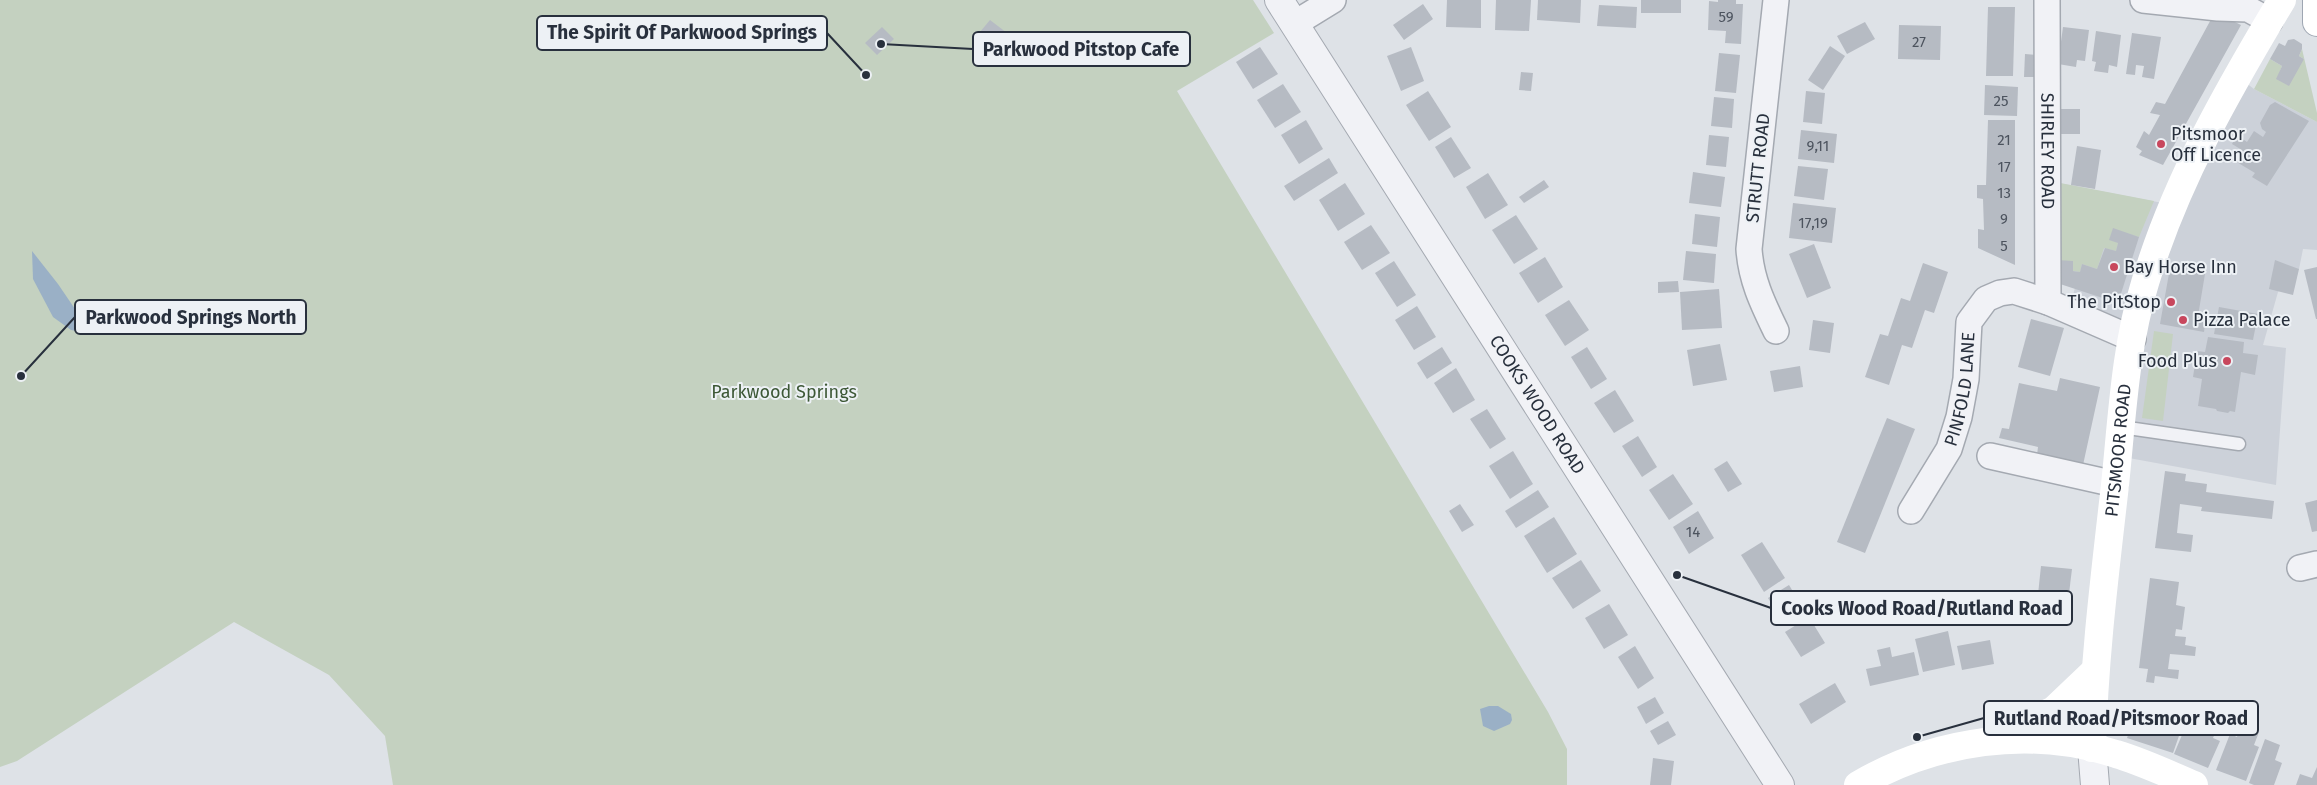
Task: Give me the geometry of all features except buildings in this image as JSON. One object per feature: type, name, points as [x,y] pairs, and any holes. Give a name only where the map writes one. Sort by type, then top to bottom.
[{"type":"main road","points":[[2317,0],[2317,22]]},
{"type":"main road","name":"PITSMOOR ROAD","points":[[2092,748],[2095,671],[2121,427],[2133,339],[2145,284],[2170,211],[2208,130],[2276,10]]},
{"type":"main road","points":[[1985,742],[2054,710],[2095,671]]},
{"type":"main road","points":[[1858,785],[1896,765],[1954,746],[1985,742],[2044,741],[2116,753],[2194,785]]},
{"type":"street","name":"COOKS WOOD ROAD","points":[[1279,0],[1780,785]]},
{"type":"street","points":[[1294,24],[1333,0]]},
{"type":"street","name":"STRUTT ROAD","points":[[1776,0],[1750,249],[1750,267],[1755,284],[1776,331]]},
{"type":"street","name":"SHIRLEY ROAD","points":[[2047,0],[2048,302]]},
{"type":"street","points":[[2142,0],[2218,8],[2276,10]]},
{"type":"street","name":"PINFOLD LANE","points":[[1911,511],[1949,449],[1959,417],[1966,380],[1969,322],[1986,300],[2000,293],[2014,291],[2048,302],[2133,339]]},
{"type":"street","points":[[1990,456],[2115,484]]},
{"type":"street","name":"PITSMOOR ROAD","points":[[2092,748],[2095,785]]},
{"type":"lane","points":[[2121,427],[2238,444]]},
{"type":"shaded area","points":[[2237,76],[2254,89],[2317,122],[2317,250],[2303,249],[2299,269],[2278,292],[2263,345],[2286,348],[2276,485],[2118,456],[2133,339],[2069,311],[2079,272],[2073,271],[2048,181],[2173,205]]},
{"type":"green space","name":"Parkwood Springs","points":[[0,0],[1253,0],[1274,33],[1177,91],[1548,712],[1567,749],[1567,785],[393,785],[385,736],[329,675],[234,622],[17,761],[0,767]]},
{"type":"green space","points":[[2302,49],[2317,113],[2317,122],[2254,89],[2270,59],[2282,66],[2277,79],[2304,59],[2299,56]]},
{"type":"green space","points":[[2055,182],[2154,201],[2139,237],[2113,229],[2118,243],[2116,251],[2104,248],[2097,269],[2082,264],[2080,272],[2073,271],[2057,260]]},
{"type":"green space","points":[[2154,331],[2173,334],[2163,421],[2142,418]]},
{"type":"water","points":[[32,251],[58,284],[92,334],[71,330],[53,317],[33,279]]},
{"type":"water","points":[[1498,706],[1511,714],[1512,720],[1510,724],[1494,731],[1483,726],[1480,709]]},
{"type":"place","name":"Parkwood Pitstop Cafe","points":[[881,44]]},
{"type":"place","name":"The Spirit Of Parkwood Springs","points":[[866,75]]},
{"type":"place","name":"Pitsmoor Off Licence","points":[[2161,144]]},
{"type":"place","name":"Bay Horse Inn","points":[[2114,267]]},
{"type":"place","name":"The PitStop","points":[[2171,302]]},
{"type":"place","name":"Pizza Palace","points":[[2183,320]]},
{"type":"place","name":"Food Plus","points":[[2227,361]]},
{"type":"place","name":"Parkwood Springs North","points":[[21,376]]},
{"type":"place","name":"Cooks Wood Road/Rutland Road","points":[[1677,575]]},
{"type":"place","name":"Rutland Road/Pitsmoor Road","points":[[1917,737]]}]
